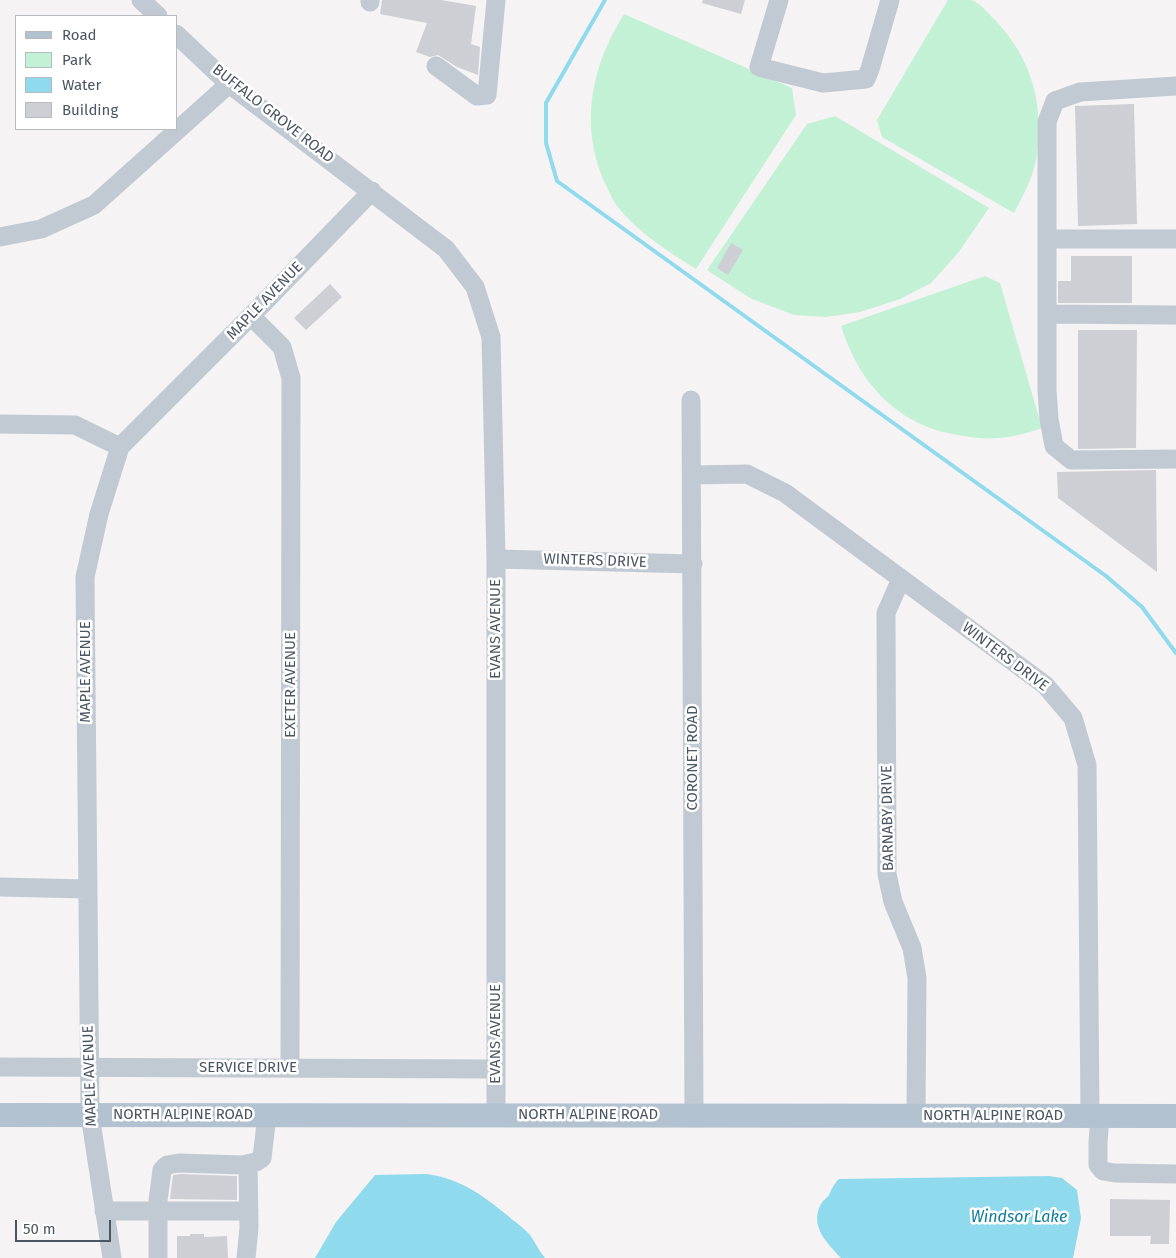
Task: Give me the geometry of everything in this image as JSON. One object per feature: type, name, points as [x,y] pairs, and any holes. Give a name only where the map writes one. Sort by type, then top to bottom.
[{"type":"main road","name":"NORTH ALPINE ROAD","points":[[0,1115],[1176,1116]]},
{"type":"street","points":[[141,0],[157,15]]},
{"type":"street","points":[[436,66],[477,96],[487,95],[496,0]]},
{"type":"street","points":[[779,0],[759,67],[823,83],[866,79],[890,0]]},
{"type":"street","name":"BUFFALO GROVE ROAD","points":[[178,36],[229,84],[372,191]]},
{"type":"street","points":[[178,130],[229,84]]},
{"type":"street","points":[[1176,86],[1080,92],[1055,100],[1047,122],[1047,390],[1049,419],[1054,446],[1071,460],[1176,459]]},
{"type":"street","points":[[0,237],[42,229],[94,205],[178,130]]},
{"type":"street","name":"MAPLE AVENUE","points":[[112,1258],[90,1115],[89,1068],[86,578],[99,514],[120,447],[372,191]]},
{"type":"street","name":"EVANS AVENUE","points":[[372,191],[446,249],[475,287],[491,337],[496,559],[496,1115]]},
{"type":"street","points":[[1047,239],[1176,239]]},
{"type":"street","points":[[1047,314],[1176,315]]},
{"type":"street","name":"EXETER AVENUE","points":[[251,316],[282,347],[291,378],[290,1068]]},
{"type":"street","name":"CORONET ROAD","points":[[691,400],[694,1116]]},
{"type":"street","points":[[0,424],[75,424],[120,447]]},
{"type":"street","name":"WINTERS DRIVE","points":[[692,475],[747,474],[785,493],[1045,685],[1074,718],[1087,765],[1095,1116],[1098,1165],[1103,1170],[1115,1174],[1176,1174]]},
{"type":"street","name":"WINTERS DRIVE","points":[[496,559],[693,564]]},
{"type":"street","name":"BARNABY DRIVE","points":[[900,579],[886,613],[888,874],[893,902],[912,948],[917,978],[916,1116]]},
{"type":"street","points":[[0,887],[87,889]]},
{"type":"street","name":"SERVICE DRIVE","points":[[0,1067],[496,1069]]},
{"type":"street","points":[[158,1258],[158,1212],[162,1170],[167,1165],[180,1162],[248,1164],[262,1158],[267,1115]]},
{"type":"street","points":[[246,1258],[249,1228],[248,1164]]},
{"type":"street","points":[[104,1211],[249,1211]]},
{"type":"green space","points":[[948,0],[971,0],[983,8],[1017,48],[1032,80],[1036,98],[1039,134],[1036,161],[1025,191],[1014,213],[882,137],[877,120]]},
{"type":"green space","points":[[624,14],[792,88],[796,115],[696,269],[666,250],[629,220],[609,193],[596,160],[591,117],[597,74],[613,33]]},
{"type":"green space","points":[[835,116],[989,208],[958,253],[931,283],[900,299],[860,312],[826,317],[794,315],[750,298],[707,270],[807,124]]},
{"type":"green space","points":[[985,276],[1000,283],[1042,428],[1004,437],[977,438],[941,431],[920,424],[902,414],[871,385],[849,348],[841,326]]},
{"type":"water","points":[[426,1174],[438,1176],[470,1188],[488,1200],[530,1235],[545,1258],[315,1258],[336,1222],[375,1175]]},
{"type":"water","name":"Windsor Lake","points":[[1049,1176],[1062,1178],[1077,1190],[1081,1218],[1073,1258],[841,1258],[825,1240],[818,1227],[818,1212],[821,1204],[839,1179]]},
{"type":"building","points":[[382,0],[441,0],[476,6],[471,44],[480,47],[478,75],[457,67],[438,55],[430,57],[416,52],[427,23],[380,14]]},
{"type":"building","points":[[703,0],[745,0],[741,14],[702,3]]},
{"type":"building","points":[[1134,104],[1137,224],[1078,226],[1075,106]]},
{"type":"building","points":[[731,243],[743,250],[728,275],[717,268]]},
{"type":"building","points":[[1071,256],[1132,256],[1132,303],[1058,303],[1058,281],[1071,281]]},
{"type":"building","points":[[330,284],[342,297],[306,330],[294,318]]},
{"type":"building","points":[[1078,330],[1137,330],[1136,448],[1078,449]]},
{"type":"building","points":[[1156,470],[1157,572],[1058,498],[1057,472]]},
{"type":"building","points":[[173,1175],[237,1176],[237,1200],[170,1199]]},
{"type":"building","points":[[1110,1199],[1170,1200],[1169,1244],[1150,1244],[1151,1236],[1110,1236]]},
{"type":"building","points":[[190,1234],[204,1234],[204,1237],[227,1236],[228,1258],[177,1258],[177,1236],[190,1236]]},
{"type":"waterway","points":[[605,0],[546,103],[546,143],[557,181],[1106,576],[1142,607],[1176,653]]}]
